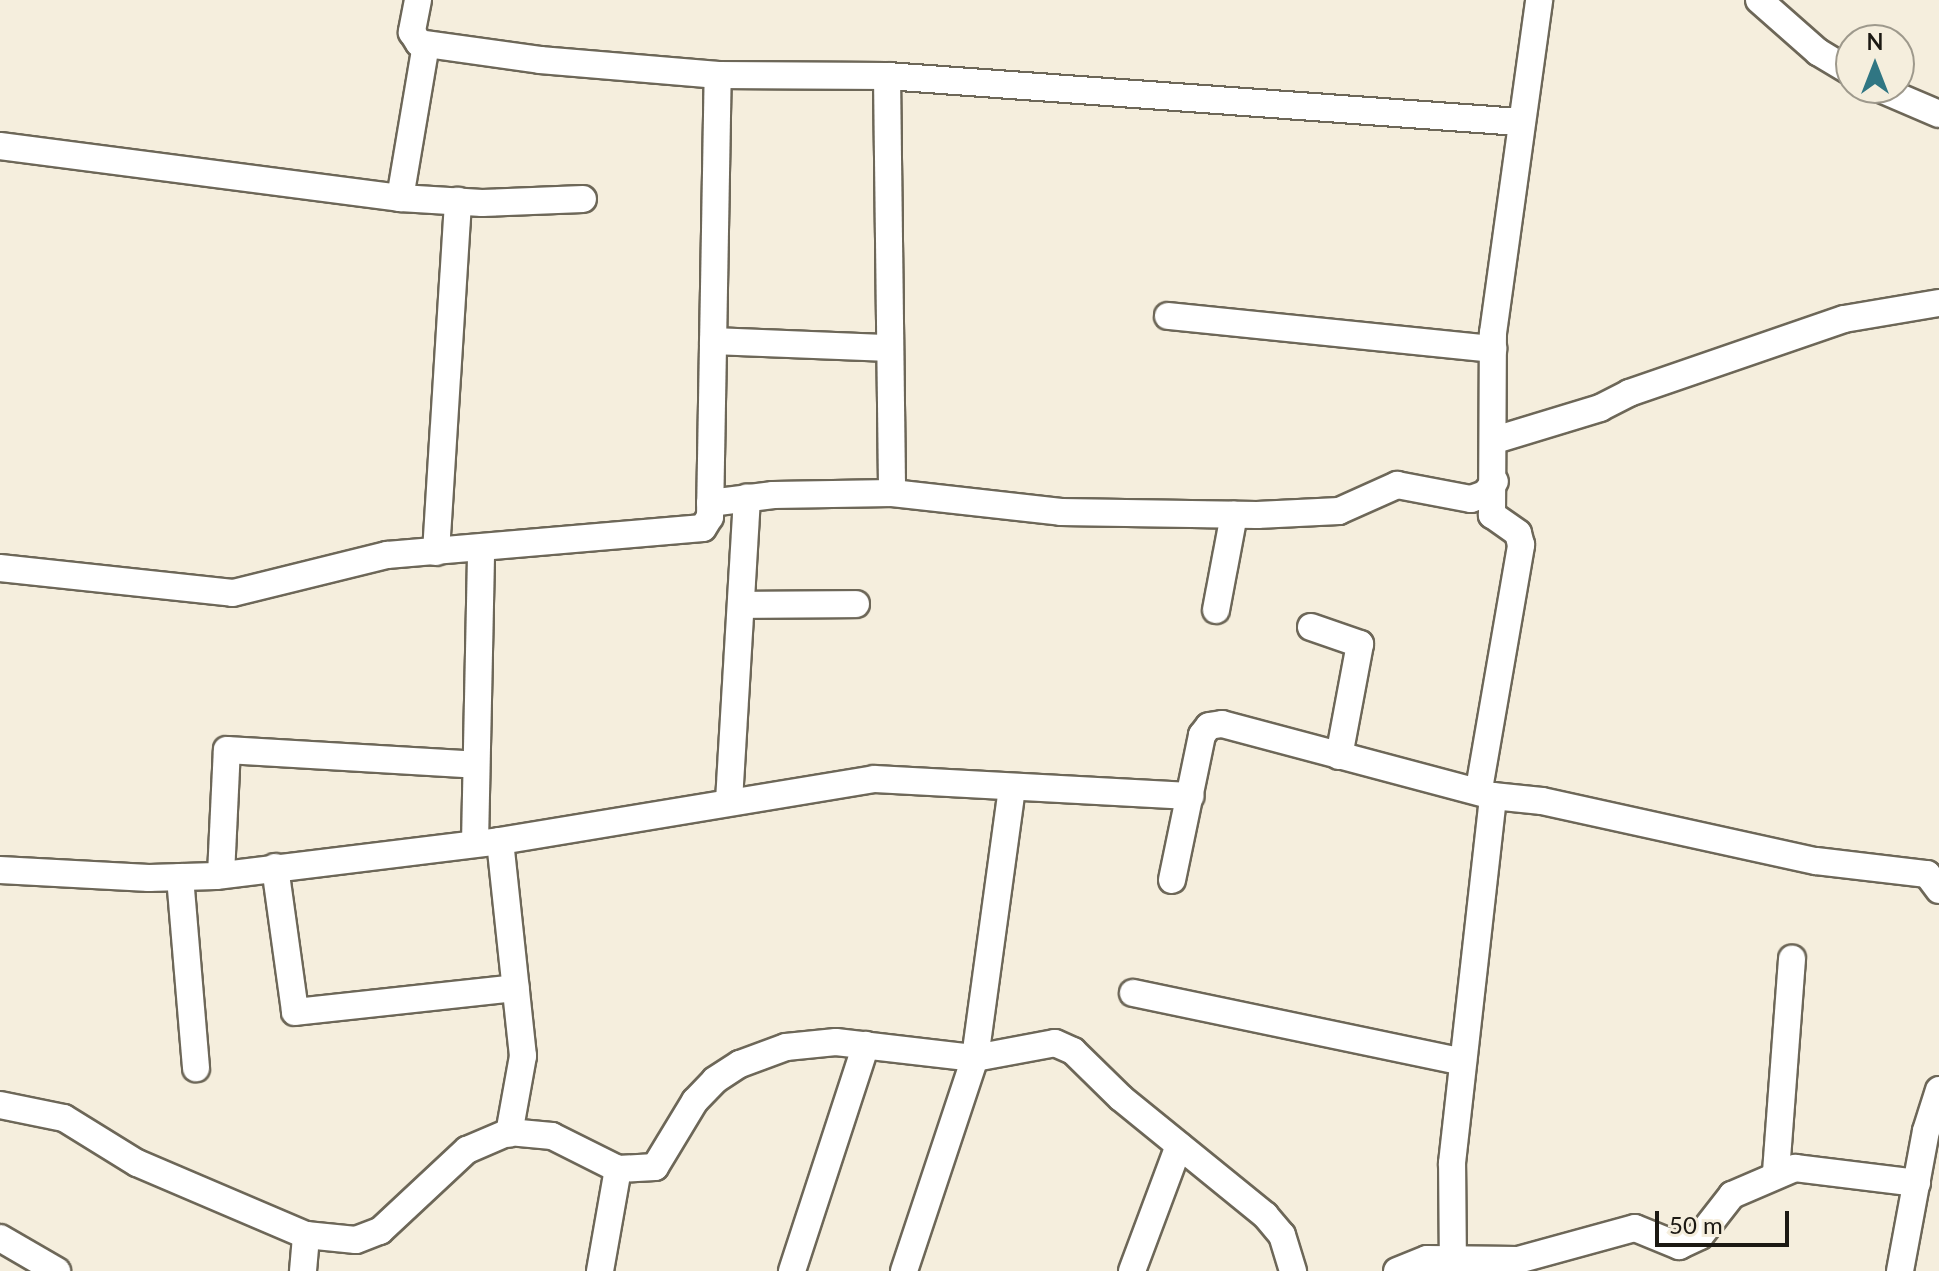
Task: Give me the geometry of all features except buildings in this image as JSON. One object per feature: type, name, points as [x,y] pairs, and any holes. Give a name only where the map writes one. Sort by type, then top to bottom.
[{"type":"street","points":[[418,0],[412,32],[426,45],[718,75],[887,76],[1520,122]]},
{"type":"street","points":[[1453,1264],[1451,1178],[1486,793],[1521,545],[1518,533],[1493,518],[1493,349],[1520,122],[1539,0]]},
{"type":"street","points":[[1759,0],[1818,52],[1835,62]]},
{"type":"street","points":[[400,198],[426,45]]},
{"type":"street","points":[[0,568],[233,593],[319,575],[375,556],[481,550],[698,529],[709,522],[718,75]]},
{"type":"street","points":[[887,76],[892,493]]},
{"type":"street","points":[[1915,104],[1939,114]]},
{"type":"street","points":[[0,154],[0,146],[400,198],[458,201],[583,199]]},
{"type":"street","points":[[436,552],[458,201]]},
{"type":"street","points":[[1495,440],[1600,408],[1629,393],[1844,319],[1939,303]]},
{"type":"street","points":[[1168,316],[1493,349]]},
{"type":"street","points":[[713,341],[890,348]]},
{"type":"street","points":[[710,503],[747,498],[892,493],[1061,512],[1234,515],[1339,511],[1402,484],[1471,499],[1485,494],[1495,481]]},
{"type":"street","points":[[729,801],[747,498]]},
{"type":"street","points":[[1216,610],[1234,515]]},
{"type":"street","points":[[481,550],[476,765],[487,842],[516,988],[523,1065],[509,1134]]},
{"type":"street","points":[[741,605],[856,604]]},
{"type":"street","points":[[1311,627],[1360,644],[1339,756]]},
{"type":"street","points":[[1172,880],[1202,735],[1213,724],[1486,793],[1542,801],[1816,861],[1927,874],[1939,890]]},
{"type":"street","points":[[221,875],[227,750],[476,765]]},
{"type":"street","points":[[0,870],[180,877],[221,875],[487,842],[729,801],[897,778],[1012,788],[1191,796]]},
{"type":"street","points":[[904,1271],[975,1058],[1012,788]]},
{"type":"street","points":[[275,867],[295,1012],[516,988]]},
{"type":"street","points":[[180,877],[196,1068]]},
{"type":"street","points":[[1776,1172],[1792,959]]},
{"type":"street","points":[[1133,993],[1463,1062]]},
{"type":"street","points":[[0,1105],[64,1118],[137,1163],[306,1235],[336,1240],[369,1237],[467,1150],[509,1134],[552,1136],[618,1169],[655,1167],[695,1101],[740,1064],[804,1044],[866,1045],[975,1058],[1047,1044],[1067,1046],[1275,1225],[1293,1271]]},
{"type":"street","points":[[792,1271],[866,1045]]},
{"type":"street","points":[[1900,1271],[1939,1090]]},
{"type":"street","points":[[1132,1271],[1179,1145]]},
{"type":"street","points":[[1397,1271],[1419,1261],[1453,1264],[1518,1260],[1635,1228],[1679,1246],[1700,1236],[1732,1195],[1776,1172],[1819,1168],[1917,1183]]},
{"type":"street","points":[[600,1271],[618,1169]]},
{"type":"street","points":[[303,1271],[306,1235]]},
{"type":"street","points":[[0,1238],[57,1271]]}]
